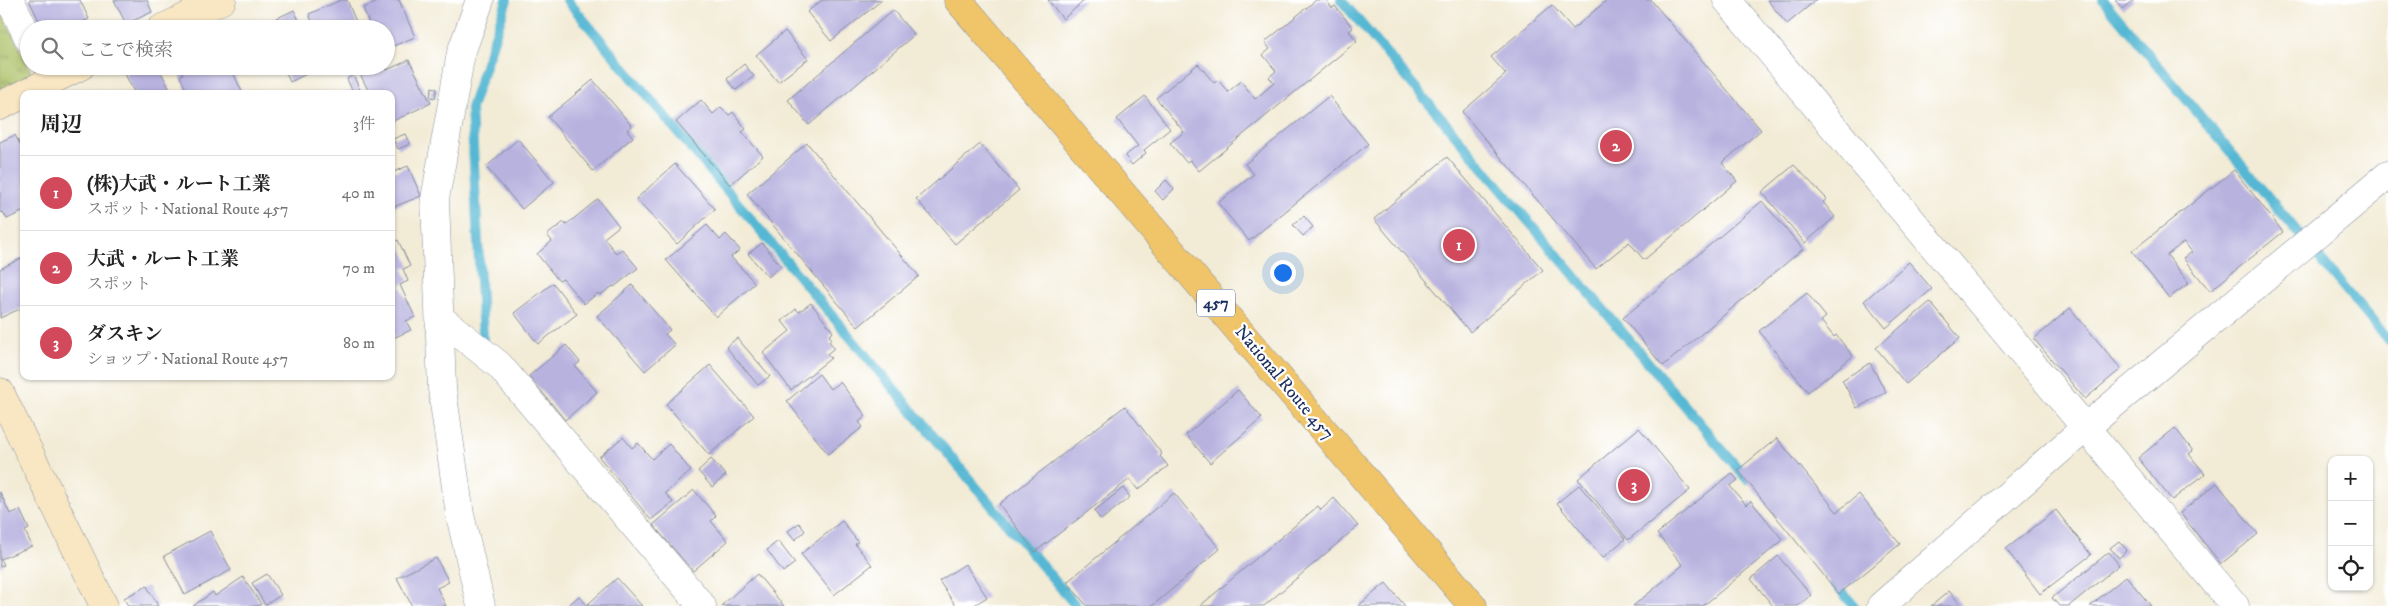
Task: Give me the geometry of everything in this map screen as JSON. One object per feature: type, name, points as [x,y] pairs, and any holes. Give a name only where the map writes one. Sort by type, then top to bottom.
[{"type":"highway","name":"National Route 457","points":[[958,0],[1473,606]]},
{"type":"street","points":[[10,0],[20,21]]},
{"type":"street","points":[[180,20],[222,0]]},
{"type":"street","points":[[480,0],[461,53],[435,199],[442,389],[460,515],[481,606]]},
{"type":"street","points":[[1727,0],[2235,606]]},
{"type":"street","points":[[28,90],[45,75]]},
{"type":"street","points":[[0,106],[20,96]]},
{"type":"street","points":[[1881,606],[2085,428],[2388,175]]},
{"type":"street","points":[[440,318],[499,364],[702,606]]},
{"type":"street","points":[[0,392],[104,606]]},
{"type":"green space","points":[[0,8],[20,49],[20,75],[30,75],[0,89]]},
{"type":"building","points":[[29,0],[80,0],[89,19],[87,20],[39,20]]},
{"type":"building","points":[[114,0],[147,0],[152,12],[135,20],[124,20]]},
{"type":"building","points":[[341,0],[347,0],[355,20],[311,20],[309,14]]},
{"type":"building","points":[[383,0],[399,0],[415,37],[395,45],[395,20],[368,20],[363,8]]},
{"type":"building","points":[[822,0],[882,0],[831,41],[807,12]]},
{"type":"building","points":[[1048,0],[1085,0],[1063,19]]},
{"type":"building","points":[[1316,0],[1326,0],[1332,8],[1335,6],[1353,28],[1349,31],[1357,41],[1199,171],[1190,160],[1186,162],[1170,143],[1184,132],[1156,98],[1198,64],[1214,83],[1218,80],[1228,92],[1241,81],[1255,99],[1274,83],[1269,77],[1276,71],[1263,55],[1270,49],[1265,42]]},
{"type":"building","points":[[1607,0],[1651,0],[1761,130],[1722,163],[1737,181],[1644,260],[1629,242],[1596,269],[1462,112],[1506,74],[1491,57],[1552,5],[1573,29]]},
{"type":"building","points":[[1767,0],[1816,0],[1787,24]]},
{"type":"building","points":[[2115,0],[2134,0],[2123,9]]},
{"type":"building","points":[[294,10],[299,20],[273,20]]},
{"type":"building","points":[[893,10],[914,35],[809,125],[788,100]]},
{"type":"building","points":[[785,31],[808,59],[778,82],[756,55]]},
{"type":"building","points":[[409,60],[431,103],[395,120],[395,90],[368,90],[360,75],[395,75],[395,66]]},
{"type":"building","points":[[744,64],[754,76],[736,90],[727,79]]},
{"type":"building","points":[[126,75],[162,75],[170,90],[133,90]]},
{"type":"building","points":[[234,75],[241,90],[186,90],[180,76]]},
{"type":"building","points":[[287,75],[305,75],[290,82]]},
{"type":"building","points":[[353,75],[360,90],[352,90],[347,79]]},
{"type":"building","points":[[593,80],[632,126],[627,130],[633,137],[593,171],[548,117]]},
{"type":"building","points":[[432,87],[437,89],[435,98],[430,97]]},
{"type":"building","points":[[1145,96],[1170,129],[1144,150],[1146,153],[1132,165],[1125,156],[1138,146],[1117,119]]},
{"type":"building","points":[[1329,96],[1368,144],[1249,241],[1218,203],[1254,174],[1245,164]]},
{"type":"building","points":[[701,100],[713,114],[721,107],[729,115],[733,112],[746,129],[742,132],[763,156],[730,185],[676,122]]},
{"type":"building","points":[[405,134],[410,144],[398,149],[395,138]]},
{"type":"building","points":[[15,135],[20,144],[20,213],[7,219],[3,212],[0,213],[0,142]]},
{"type":"building","points":[[518,139],[554,182],[522,209],[486,167]]},
{"type":"building","points":[[807,143],[919,276],[858,327],[747,194]]},
{"type":"building","points":[[980,144],[1019,190],[955,244],[916,199]]},
{"type":"building","points":[[1447,157],[1543,270],[1470,332],[1374,219]]},
{"type":"building","points":[[675,164],[715,209],[677,244],[636,199]]},
{"type":"building","points":[[1794,165],[1827,199],[1823,202],[1835,217],[1805,243],[1762,192]]},
{"type":"building","points":[[408,166],[421,196],[395,206],[395,171]]},
{"type":"building","points":[[2234,170],[2283,232],[2210,291],[2183,258],[2192,252],[2184,242],[2167,255],[2189,283],[2169,298],[2132,251]]},
{"type":"building","points":[[1166,180],[1174,189],[1163,200],[1155,191]]},
{"type":"building","points":[[598,199],[619,226],[604,238],[616,253],[622,249],[638,268],[614,287],[600,295],[598,293],[584,304],[563,279],[559,281],[537,254],[552,241],[547,235],[564,222],[566,225]]},
{"type":"building","points":[[1762,201],[1803,249],[1663,366],[1623,318]]},
{"type":"building","points":[[1304,216],[1313,227],[1303,236],[1293,225]]},
{"type":"building","points":[[707,225],[720,240],[726,234],[740,250],[731,257],[755,283],[716,317],[666,260]]},
{"type":"building","points":[[398,240],[410,266],[403,269],[408,281],[400,285],[415,317],[406,321],[411,330],[395,337],[395,241]]},
{"type":"building","points":[[762,243],[781,266],[768,277],[748,254]]},
{"type":"building","points":[[20,259],[20,309],[0,318],[0,269]]},
{"type":"building","points":[[1909,262],[1932,289],[1886,328],[1864,301]]},
{"type":"building","points":[[553,283],[577,314],[538,344],[514,313]]},
{"type":"building","points":[[632,285],[670,330],[665,334],[675,345],[645,371],[597,316]]},
{"type":"building","points":[[1807,293],[1826,317],[1821,321],[1834,337],[1836,335],[1853,356],[1808,392],[1759,331]]},
{"type":"building","points":[[1930,302],[1960,338],[1906,384],[1876,348]]},
{"type":"building","points":[[811,303],[833,332],[829,336],[832,339],[829,341],[834,348],[827,354],[831,358],[791,390],[763,353],[790,331],[782,321],[796,309],[799,312]]},
{"type":"building","points":[[2070,308],[2121,369],[2085,399],[2034,339]]},
{"type":"building","points":[[737,338],[770,376],[758,385],[726,347]]},
{"type":"building","points":[[566,345],[580,362],[575,366],[597,392],[565,420],[529,376]]},
{"type":"building","points":[[1870,363],[1886,392],[1857,408],[1842,380]]},
{"type":"building","points":[[710,365],[754,416],[709,455],[666,404]]},
{"type":"building","points":[[819,374],[830,389],[840,382],[866,416],[859,422],[863,427],[828,454],[787,401]]},
{"type":"building","points":[[1238,390],[1262,418],[1210,463],[1186,435]]},
{"type":"building","points":[[1125,406],[1162,454],[1160,456],[1168,466],[1138,490],[1130,479],[1035,552],[999,504]]},
{"type":"building","points":[[1639,428],[1690,490],[1628,540],[1578,479]]},
{"type":"building","points":[[2175,428],[2193,451],[2189,454],[2205,474],[2172,500],[2138,458]]},
{"type":"building","points":[[623,437],[632,448],[638,443],[652,459],[669,444],[691,471],[665,493],[673,502],[651,520],[599,457]]},
{"type":"building","points":[[1777,438],[1837,512],[1859,494],[1900,544],[1839,594],[1738,470]]},
{"type":"building","points":[[711,459],[726,475],[712,487],[698,471]]},
{"type":"building","points":[[1732,473],[1738,480],[1730,486],[1746,505],[1751,501],[1783,540],[1703,606],[1633,606],[1683,565],[1657,534]]},
{"type":"building","points":[[2217,483],[2258,534],[2221,564],[2180,513]]},
{"type":"building","points":[[1579,485],[1625,539],[1603,558],[1557,503]]},
{"type":"building","points":[[1123,488],[1130,497],[1101,520],[1094,511]]},
{"type":"building","points":[[694,490],[716,516],[711,521],[728,541],[693,571],[653,525]]},
{"type":"building","points":[[0,492],[10,514],[20,510],[29,529],[25,531],[32,546],[1,559],[4,565],[0,567]]},
{"type":"building","points":[[1174,493],[1220,549],[1152,606],[1087,606],[1067,582]]},
{"type":"building","points":[[1334,498],[1358,526],[1264,606],[1200,606],[1318,506],[1321,510]]},
{"type":"building","points":[[2056,510],[2091,555],[2040,594],[2006,549]]},
{"type":"building","points":[[842,521],[858,542],[855,544],[872,565],[834,595],[801,554]]},
{"type":"building","points":[[799,523],[805,531],[795,540],[788,531]]},
{"type":"building","points":[[210,531],[231,570],[185,595],[164,556]]},
{"type":"building","points":[[778,541],[795,563],[783,572],[767,550]]},
{"type":"building","points":[[2119,541],[2127,550],[2119,558],[2110,548]]},
{"type":"building","points":[[2109,552],[2119,565],[2069,606],[2059,606],[2052,598]]},
{"type":"building","points":[[1778,556],[1811,595],[1798,606],[1773,606],[1751,579]]},
{"type":"building","points":[[436,558],[449,582],[437,588],[446,606],[412,606],[397,578]]},
{"type":"building","points":[[965,564],[987,597],[973,606],[956,606],[939,581]]},
{"type":"building","points":[[267,574],[281,595],[265,605],[252,583]]},
{"type":"building","points":[[757,574],[784,606],[722,605]]},
{"type":"building","points":[[2126,576],[2151,606],[2090,606]]},
{"type":"building","points":[[243,577],[261,604],[258,606],[193,606],[213,592],[215,596]]},
{"type":"building","points":[[617,578],[642,606],[567,606],[579,596],[587,605]]},
{"type":"building","points":[[1386,583],[1405,606],[1358,606]]},
{"type":"building","points":[[147,586],[158,606],[128,606],[124,598]]},
{"type":"building","points":[[1949,591],[1962,606],[1931,606],[1936,602]]},
{"type":"waterway","points":[[483,338],[471,108],[507,0]]},
{"type":"waterway","points":[[567,0],[1076,606]]},
{"type":"waterway","points":[[1341,0],[1747,479]]},
{"type":"waterway","points":[[2103,0],[2388,340]]},
{"type":"waterway","points":[[1834,582],[1854,606]]},
{"type":"place","name":"大武・ルート工業","points":[[1616,146]]},
{"type":"place","name":"(株)大武・ルート工業","points":[[1459,245]]},
{"type":"place","name":"ダスキン","points":[[1634,485]]}]
